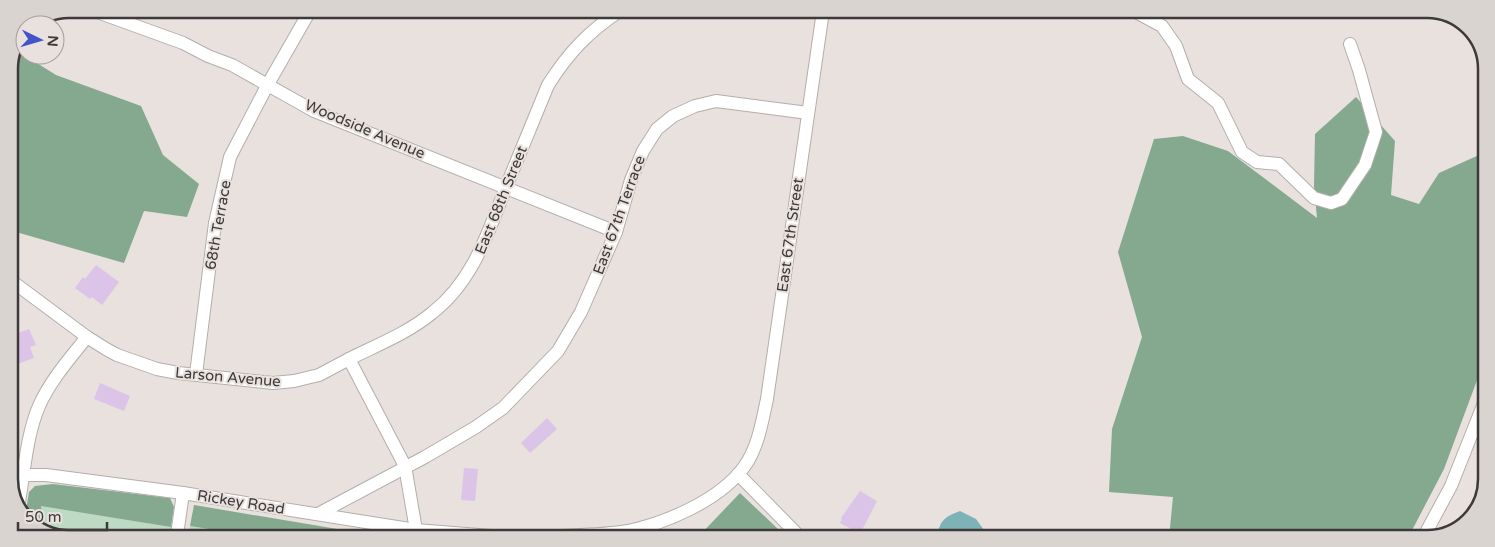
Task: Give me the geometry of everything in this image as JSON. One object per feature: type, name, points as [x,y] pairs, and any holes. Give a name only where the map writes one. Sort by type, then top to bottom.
[{"type":"street","name":"Woodside Avenue","points":[[113,18],[232,64],[314,111],[616,232]]},
{"type":"street","name":"68th Terrace","points":[[196,374],[215,223],[230,157],[268,84],[306,18]]},
{"type":"street","name":"East 68th Street","points":[[350,359],[397,336],[423,320],[452,295],[461,284],[478,257],[548,85],[563,61],[583,39],[609,18]]},
{"type":"street","name":"East 67th Street","points":[[738,474],[749,458],[762,422],[767,399],[822,18]]},
{"type":"street","points":[[1147,18],[1162,26],[1176,46],[1188,79],[1218,104],[1242,152],[1257,162],[1279,164],[1314,198],[1331,203],[1342,199],[1365,165],[1376,132],[1350,44]]},
{"type":"street","name":"East 67th Terrace","points":[[318,514],[425,457],[476,427],[503,408],[558,351],[581,312],[616,232],[631,180],[643,151],[657,129],[672,116],[695,106],[716,101],[808,113]]},
{"type":"street","name":"Larson Avenue","points":[[18,286],[87,337],[117,355],[178,373],[273,383],[294,382],[318,375],[350,359]]},
{"type":"street","points":[[20,496],[31,435],[40,405],[69,359],[87,337]]},
{"type":"street","points":[[350,359],[405,466],[416,530]]},
{"type":"street","points":[[1427,530],[1451,486],[1478,418]]},
{"type":"street","points":[[631,530],[663,520],[702,503],[738,474],[793,530]]},
{"type":"street","name":"Rickey Road","points":[[24,475],[46,475],[183,493],[416,530]]},
{"type":"street","points":[[178,530],[183,493]]},
{"type":"green space","points":[[18,65],[40,65],[56,75],[141,106],[163,155],[199,184],[187,217],[144,211],[124,263],[18,233]]},
{"type":"green space","points":[[1356,97],[1395,141],[1391,195],[1419,204],[1439,173],[1477,156],[1478,378],[1444,469],[1412,530],[1170,530],[1173,497],[1109,492],[1112,429],[1142,337],[1118,252],[1154,139],[1183,136],[1228,151],[1317,218],[1314,186],[1315,134]]},
{"type":"green space","points":[[53,484],[170,498],[174,507],[171,527],[41,506],[44,524],[32,515],[27,507],[29,492],[35,486]]},
{"type":"green space","points":[[740,493],[779,530],[705,530]]},
{"type":"green space","points":[[41,505],[171,527],[171,530],[69,530],[44,524]]},
{"type":"green space","points":[[194,505],[343,530],[215,530],[190,526]]},
{"type":"green space","points":[[190,526],[215,530],[190,530]]},
{"type":"water","points":[[960,511],[976,519],[984,530],[938,530],[941,523]]},
{"type":"building","points":[[96,265],[119,282],[102,305],[75,288],[83,277],[85,279]]},
{"type":"building","points":[[29,329],[36,345],[30,347],[34,358],[18,364],[18,333]]},
{"type":"building","points":[[100,383],[130,396],[124,411],[94,399]]},
{"type":"building","points":[[547,418],[557,429],[530,453],[521,443]]},
{"type":"building","points":[[464,468],[478,469],[475,501],[461,500]]},
{"type":"building","points":[[860,491],[877,501],[862,530],[853,530],[840,523],[841,518]]}]
